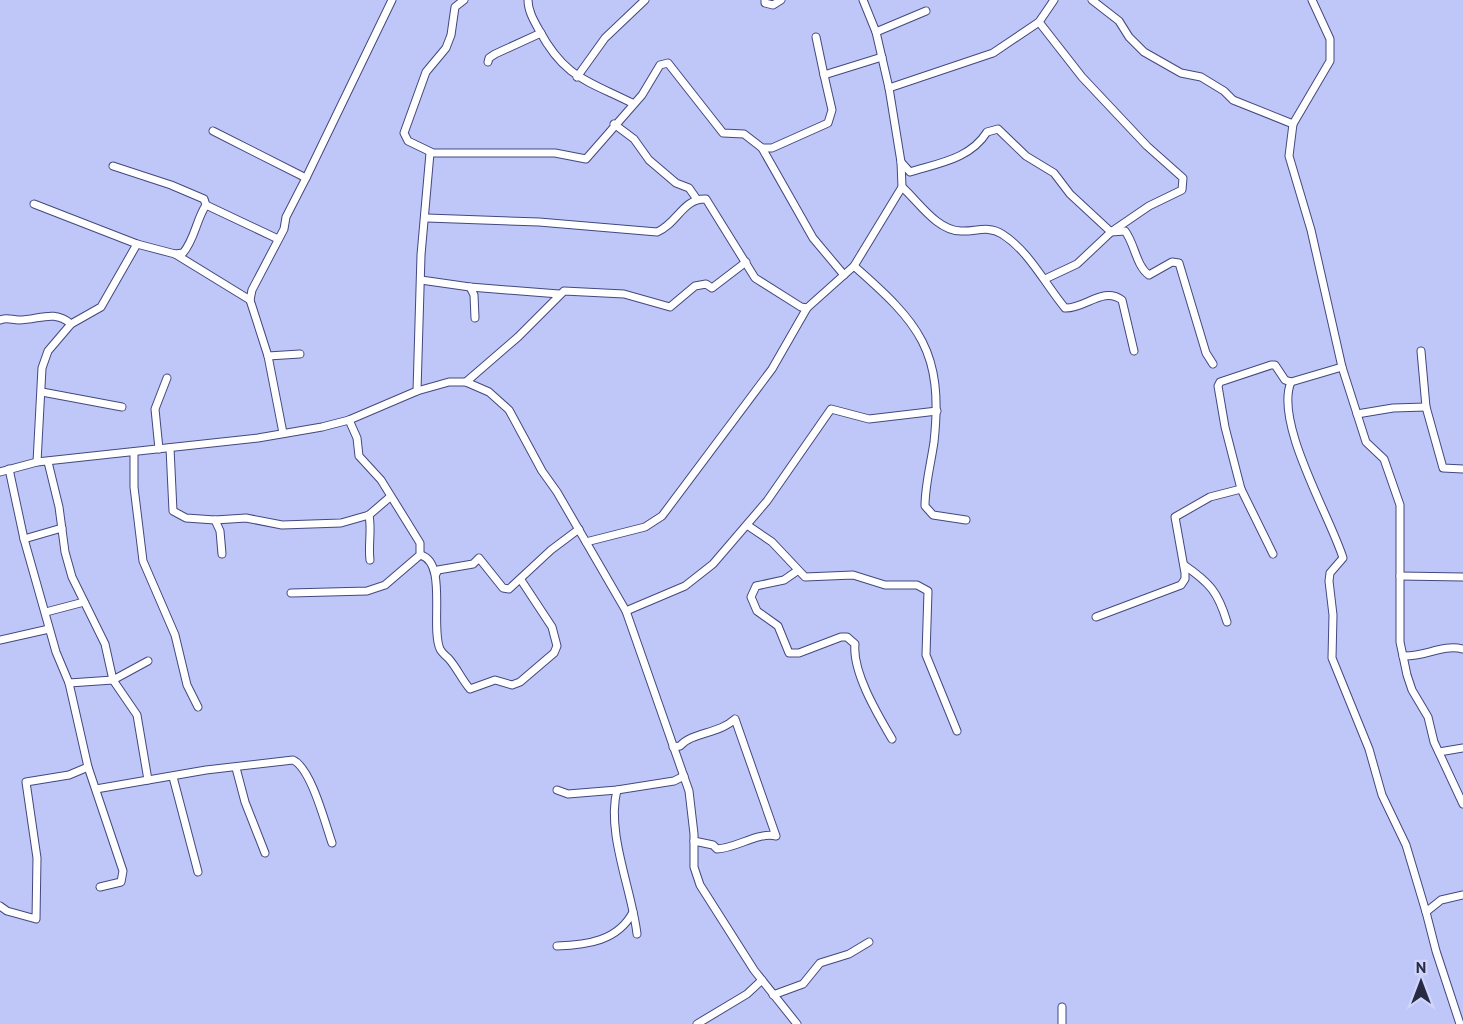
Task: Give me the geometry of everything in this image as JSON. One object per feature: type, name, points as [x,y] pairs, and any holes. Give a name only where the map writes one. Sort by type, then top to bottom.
[{"type":"street","points":[[283,433],[268,356],[250,300],[252,290],[284,229],[286,217],[392,0]]},
{"type":"street","points":[[464,0],[455,7],[451,35],[446,48],[426,72],[404,133],[408,141],[430,153],[555,153],[580,160],[585,159],[632,103],[642,95],[660,65],[668,63],[723,133],[744,134],[762,148],[813,237],[844,275]]},
{"type":"street","points":[[528,0],[530,13],[555,58],[577,77],[632,103]]},
{"type":"street","points":[[577,77],[604,38],[645,0]]},
{"type":"street","points":[[765,0],[765,3],[772,5],[781,0]]},
{"type":"street","points":[[586,542],[645,527],[662,516],[772,369],[807,308],[854,266],[902,187],[901,162],[889,88],[876,32],[863,0]]},
{"type":"street","points":[[889,88],[993,53],[1039,22],[1054,0]]},
{"type":"street","points":[[1092,0],[1119,21],[1129,37],[1144,52],[1181,73],[1201,77],[1241,104],[1293,124]]},
{"type":"street","points":[[1312,0],[1330,39],[1330,61],[1293,124],[1289,156],[1309,220],[1342,367],[1366,442],[1384,459],[1392,474],[1400,505],[1400,642],[1412,690],[1428,717],[1439,752],[1463,804]]},
{"type":"street","points":[[876,32],[926,11]]},
{"type":"street","points":[[1039,22],[1082,77],[1147,146],[1183,178],[1182,190],[1149,206],[1111,232],[1077,264],[1045,279]]},
{"type":"street","points":[[488,62],[489,58],[495,54],[541,33]]},
{"type":"street","points":[[762,148],[772,148],[828,123],[832,110],[816,36]]},
{"type":"street","points":[[824,75],[882,57]]},
{"type":"street","points":[[615,124],[634,139],[649,160],[676,183],[689,188],[696,198],[706,199],[755,278],[801,307],[807,308]]},
{"type":"street","points":[[901,162],[910,172],[960,157],[981,141],[987,132],[999,129],[1026,156],[1054,173],[1070,194],[1111,232],[1125,231],[1133,242],[1143,271],[1149,275],[1172,261],[1179,263],[1206,353],[1213,364]]},
{"type":"street","points":[[213,131],[306,178]]},
{"type":"street","points":[[417,391],[421,280],[430,153]]},
{"type":"street","points":[[113,166],[171,184],[204,199],[206,205],[186,250],[174,254]]},
{"type":"street","points":[[902,187],[919,206],[948,228],[959,232],[990,229],[999,232],[1014,243],[1045,279],[1065,308],[1072,308],[1107,294],[1122,300],[1134,351]]},
{"type":"street","points":[[427,218],[539,222],[657,232],[671,223],[696,198]]},
{"type":"street","points":[[34,204],[138,244],[174,254],[250,300]]},
{"type":"street","points":[[206,205],[278,239]]},
{"type":"street","points":[[38,462],[42,368],[48,351],[70,324],[101,307],[138,244]]},
{"type":"street","points":[[466,382],[518,337],[564,291],[624,294],[670,307],[695,286],[706,284],[712,288],[746,262]]},
{"type":"street","points":[[854,266],[903,311],[920,335],[929,360],[937,411],[925,506],[933,515],[966,520]]},
{"type":"street","points":[[421,280],[470,287],[559,294]]},
{"type":"street","points":[[470,287],[474,295],[475,318]]},
{"type":"street","points":[[0,320],[51,315],[62,317],[70,324]]},
{"type":"street","points":[[1421,351],[1426,407],[1443,468],[1463,469]]},
{"type":"street","points":[[268,356],[300,354]]},
{"type":"street","points":[[1273,554],[1241,489],[1225,427],[1218,386],[1220,382],[1275,365],[1285,380],[1291,382],[1342,367]]},
{"type":"street","points":[[159,449],[155,409],[167,378]]},
{"type":"street","points":[[0,471],[38,462],[134,453],[322,427],[349,420],[417,391],[449,382],[466,382],[489,392],[509,410],[542,471],[579,529],[626,611],[689,790],[694,867],[700,885],[720,921],[773,995],[797,1024]]},
{"type":"street","points":[[1291,382],[1287,391],[1292,429],[1326,522],[1343,558],[1330,573],[1329,581],[1333,615],[1332,658],[1369,748],[1382,795],[1406,845],[1436,951],[1460,1024]]},
{"type":"street","points":[[42,393],[122,407]]},
{"type":"street","points":[[1357,414],[1393,408],[1426,407]]},
{"type":"street","points":[[626,611],[685,586],[713,564],[747,525],[831,409],[869,419],[937,411]]},
{"type":"street","points":[[291,593],[367,591],[386,585],[420,555],[420,543],[381,480],[359,456],[357,438],[349,420]]},
{"type":"street","points":[[170,448],[173,511],[186,518],[214,520],[246,518],[282,525],[341,523],[369,515],[390,496]]},
{"type":"street","points":[[134,453],[134,488],[143,561],[174,635],[184,675],[198,707]]},
{"type":"street","points":[[48,462],[70,568],[105,644],[113,680],[138,715],[148,780]]},
{"type":"street","points":[[9,470],[24,539],[50,629],[69,683],[88,767],[124,878],[121,882],[100,887]]},
{"type":"street","points":[[1096,617],[1181,585],[1185,579],[1184,565],[1174,517],[1210,497],[1241,489]]},
{"type":"street","points":[[369,515],[372,534],[368,544],[370,560]]},
{"type":"street","points":[[214,520],[220,531],[222,554]]},
{"type":"street","points":[[747,525],[787,556],[797,571],[805,577],[853,575],[885,585],[917,585],[928,591],[926,655],[957,730]]},
{"type":"street","points":[[24,539],[62,528]]},
{"type":"street","points":[[436,574],[438,570],[473,564],[479,558],[503,588],[509,589],[551,550],[579,529]]},
{"type":"street","points":[[420,555],[431,563],[436,574],[435,623],[440,651],[451,660],[470,689],[495,680],[512,685],[520,682],[544,659],[554,653],[557,646],[555,634],[521,580]]},
{"type":"street","points":[[1184,565],[1203,578],[1217,593],[1227,622]]},
{"type":"street","points":[[797,571],[784,580],[756,586],[751,597],[757,611],[778,626],[789,653],[799,653],[841,637],[847,637],[855,644],[854,655],[866,687],[892,739]]},
{"type":"street","points":[[1400,576],[1463,577]]},
{"type":"street","points":[[46,612],[84,602]]},
{"type":"street","points":[[0,640],[50,629]]},
{"type":"street","points":[[1403,656],[1424,655],[1445,647],[1463,649]]},
{"type":"street","points":[[69,683],[113,680],[148,661]]},
{"type":"street","points":[[673,747],[680,746],[686,740],[726,727],[735,719],[776,836],[765,834],[732,848],[717,849],[713,845],[694,841]]},
{"type":"street","points":[[1439,752],[1463,748]]},
{"type":"street","points":[[96,789],[283,759],[300,763],[332,843]]},
{"type":"street","points":[[0,906],[7,911],[36,919],[37,858],[26,782],[69,774],[88,767]]},
{"type":"street","points":[[236,768],[245,802],[265,853]]},
{"type":"street","points":[[557,790],[568,794],[617,790],[674,781],[684,776]]},
{"type":"street","points":[[173,777],[198,872]]},
{"type":"street","points":[[617,790],[613,803],[620,865],[638,934]]},
{"type":"street","points":[[1426,912],[1441,900],[1463,895]]},
{"type":"street","points":[[557,946],[577,945],[612,935],[625,927],[633,912]]},
{"type":"street","points":[[773,995],[803,984],[820,963],[849,954],[869,942]]},
{"type":"street","points":[[697,1024],[747,994],[762,980]]},
{"type":"street","points":[[1062,1007],[1062,1024]]}]
